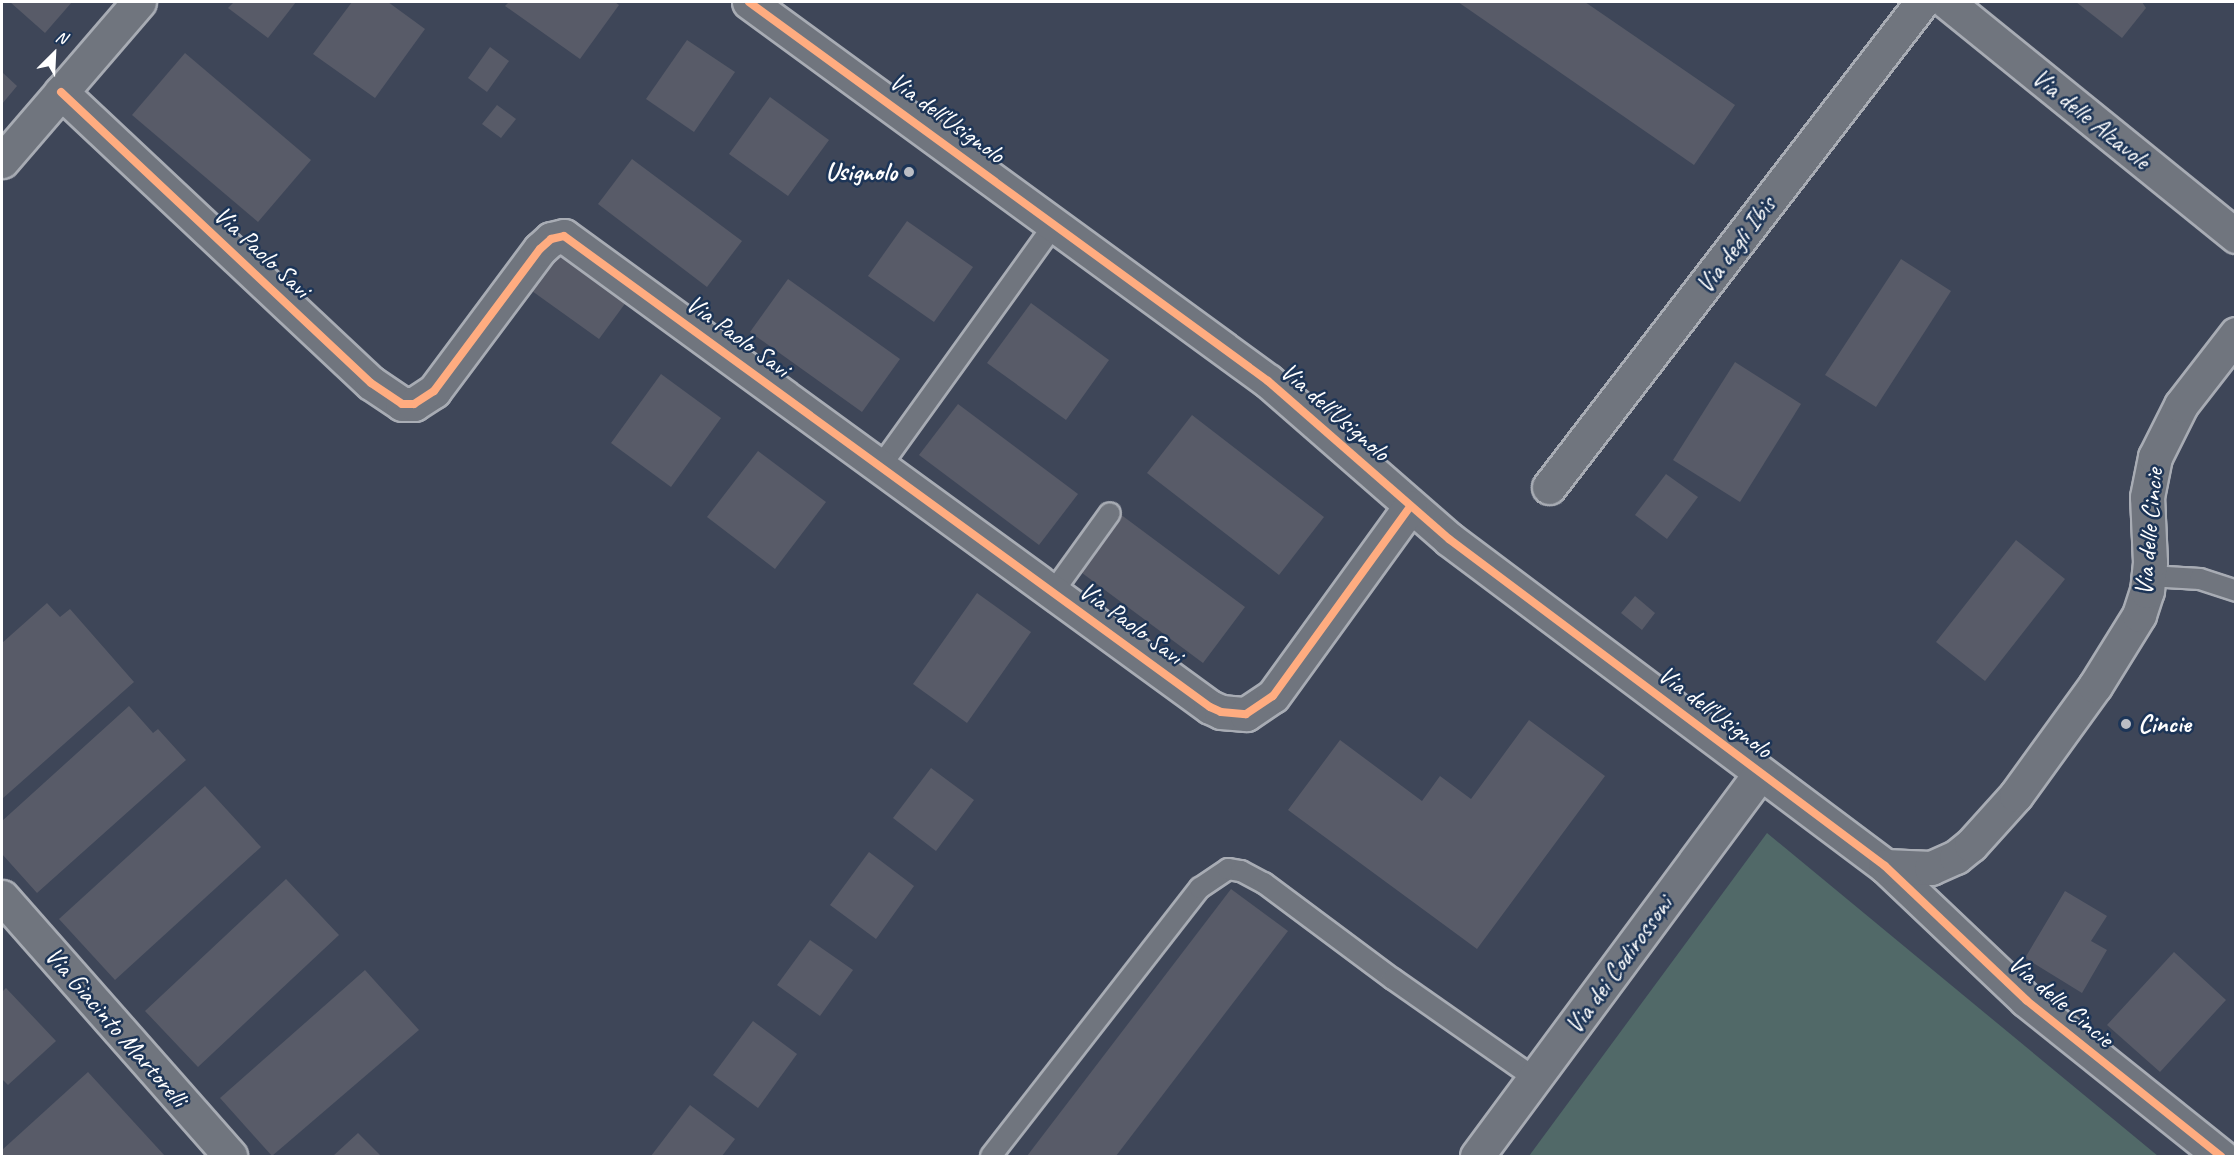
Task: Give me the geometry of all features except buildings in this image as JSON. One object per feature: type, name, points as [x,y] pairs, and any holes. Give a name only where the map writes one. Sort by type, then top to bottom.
[{"type":"street","points":[[2,160],[139,2]]},
{"type":"street","name":"Via dell'Usignolo","points":[[749,2],[1056,222],[1269,381],[1410,507],[1885,866]]},
{"type":"street","name":"Via degli Ibis","points":[[1549,487],[1922,2]]},
{"type":"street","name":"Via delle Alzavole","points":[[1947,2],[2235,236]]},
{"type":"street","name":"Via Paolo Savi","points":[[61,92],[371,383],[402,404],[414,404],[434,391],[540,249],[551,239],[564,236],[1210,707],[1235,715],[1246,714],[1273,696],[1410,507]]},
{"type":"street","name":"Via delle Cincie","points":[[1885,866],[1931,868],[1956,858],[1971,845],[2016,795],[2095,686],[2139,615],[2149,576],[2147,497],[2155,457],[2181,405],[2235,334]]},
{"type":"street","name":"Via dei Codirossoni","points":[[1477,1156],[1760,773]]},
{"type":"street","name":"Via delle Cincie","points":[[1885,866],[2026,1000],[2221,1156]]},
{"type":"street","name":"Via Giacinto Martorelli","points":[[2,897],[230,1156]]},
{"type":"lane","points":[[880,467],[1056,222]]},
{"type":"lane","points":[[1053,592],[1110,513]]},
{"type":"lane","points":[[2149,576],[2200,579],[2235,591]]},
{"type":"lane","points":[[991,1156],[1200,888],[1228,869],[1241,871],[1264,883],[1393,979],[1536,1079]]},
{"type":"green space","points":[[1767,833],[2158,1156],[1529,1156]]},
{"type":"cycle path","points":[[749,2],[1268,381],[1449,539],[1885,866],[2026,1000],[2221,1156]]},
{"type":"cycle path","points":[[61,92],[371,383],[402,404],[414,404],[434,391],[540,249],[551,239],[564,236],[1210,707],[1221,712],[1246,714],[1273,696],[1410,507]]},
{"type":"place","name":"Usignolo","points":[[909,172]]},
{"type":"place","name":"Cincie","points":[[2126,724]]}]
